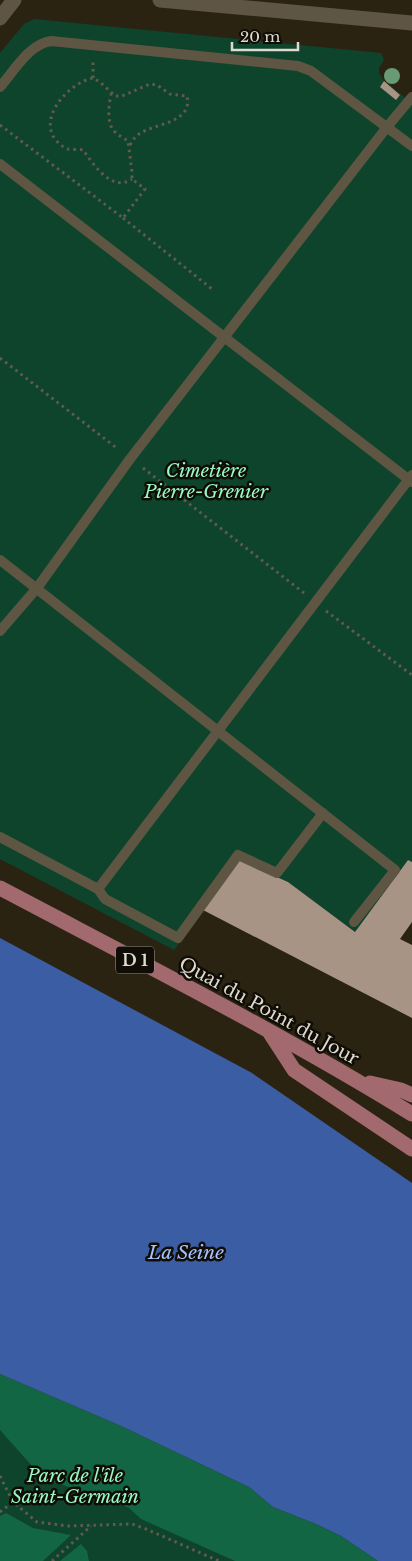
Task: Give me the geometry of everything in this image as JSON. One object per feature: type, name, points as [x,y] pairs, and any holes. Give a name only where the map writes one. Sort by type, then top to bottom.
[{"type":"main road","points":[[0,18],[14,0]]},
{"type":"main road","points":[[160,0],[412,23]]},
{"type":"main road","name":"Quai du Point du Jour","points":[[0,888],[269,1031],[412,1114]]},
{"type":"main road","points":[[269,1031],[294,1070],[412,1149]]},
{"type":"main road","points":[[356,1080],[412,1094]]},
{"type":"lane","points":[[0,87],[33,48],[51,40],[298,66],[311,71],[412,146]]},
{"type":"lane","points":[[0,631],[37,588],[130,459],[223,337],[386,127],[412,97]]},
{"type":"lane","points":[[0,164],[223,337],[411,479],[98,888]]},
{"type":"lane","points":[[0,560],[395,870],[354,922]]},
{"type":"lane","points":[[0,837],[98,888],[105,899],[178,938],[238,855],[277,873],[323,813]]},
{"type":"path","points":[[130,144],[139,133],[179,118],[185,109],[188,100],[187,96],[170,94],[157,85],[150,84],[122,96],[115,96],[93,78],[79,84],[60,100],[53,109],[50,129],[62,146],[68,149],[83,150],[92,164],[102,174],[117,181],[123,182],[132,179]]},
{"type":"path","points":[[111,94],[109,105],[111,128],[130,144],[132,179],[145,189],[123,218]]},
{"type":"path","points":[[0,125],[123,218],[212,289]]},
{"type":"path","points":[[0,358],[412,675]]},
{"type":"path","points":[[0,1476],[13,1502],[37,1522],[68,1526],[132,1524],[219,1561]]},
{"type":"path","points":[[0,1512],[13,1502]]},
{"type":"path","points":[[52,1561],[92,1526]]},
{"type":"green space","name":"Cimetière Pierre-Grenier","points":[[34,19],[381,53],[384,60],[379,68],[379,73],[384,81],[412,103],[412,862],[408,860],[355,932],[288,882],[239,860],[174,950],[0,859],[0,53],[24,24]]},
{"type":"green space","name":"Parc de l'île Saint-Germain","points":[[0,1374],[378,1561],[0,1561]]},
{"type":"green space","name":"Parc de l'île Saint-Germain","points":[[0,1374],[121,1426],[249,1487],[273,1507],[341,1536],[378,1561],[235,1561],[141,1519],[129,1508],[114,1501],[50,1481],[33,1467],[0,1430]]},
{"type":"green space","points":[[6,1513],[33,1528],[71,1535],[43,1561],[0,1561],[0,1516]]},
{"type":"green space","points":[[81,1544],[87,1551],[89,1561],[60,1561]]},
{"type":"water","name":"La Seine","points":[[0,938],[252,1073],[412,1183],[412,1561],[378,1561],[341,1536],[273,1507],[249,1487],[121,1426],[0,1374]]},
{"type":"building","points":[[384,81],[400,95],[396,100],[380,87]]},
{"type":"building","points":[[239,860],[288,882],[355,932],[408,860],[412,862],[412,922],[400,939],[412,945],[412,1018],[203,910]]}]
